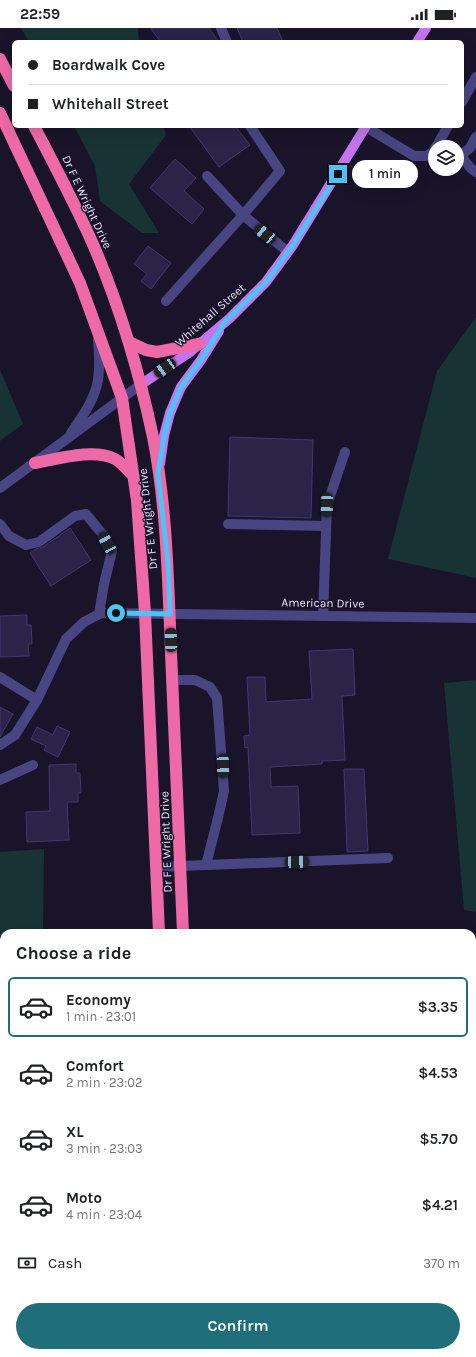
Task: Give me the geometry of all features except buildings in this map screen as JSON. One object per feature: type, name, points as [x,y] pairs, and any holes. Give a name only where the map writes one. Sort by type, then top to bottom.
[{"type":"highway","points":[[0,59],[12,82]]},
{"type":"highway","points":[[0,113],[80,283],[122,398],[138,508],[145,613],[159,929]]},
{"type":"highway","name":"Dr F E Wright Drive","points":[[35,128],[93,244],[112,293],[128,342],[153,438],[168,563],[184,929]]},
{"type":"highway","points":[[128,342],[146,350],[157,352],[199,344]]},
{"type":"highway","points":[[35,463],[77,455],[97,454],[108,456],[116,460],[133,475]]},
{"type":"main road","points":[[418,40],[426,28]]},
{"type":"main road","name":"Whitehall Street","points":[[140,385],[190,352],[224,323],[266,282],[288,252],[365,128]]},
{"type":"main road","points":[[158,474],[164,436],[170,413],[181,387],[201,360],[224,323]]},
{"type":"street","points":[[221,28],[226,40]]},
{"type":"street","points":[[464,98],[476,77]]},
{"type":"street","points":[[166,301],[280,171],[251,128]]},
{"type":"street","points":[[369,128],[414,156],[428,155]]},
{"type":"street","points":[[442,140],[447,128]]},
{"type":"street","points":[[464,151],[470,148],[476,137]]},
{"type":"street","points":[[464,162],[469,169],[476,172]]},
{"type":"street","points":[[207,176],[243,215],[288,252]]},
{"type":"street","points":[[67,439],[93,396],[98,381],[100,360],[98,332]]},
{"type":"street","name":"Whitehall Street","points":[[0,488],[140,385]]},
{"type":"street","points":[[323,616],[327,505],[345,452]]},
{"type":"street","points":[[0,524],[9,536],[26,545],[39,542],[75,516],[86,514],[103,535],[112,551],[99,614],[84,622],[66,639],[37,700],[15,734],[0,745]]},
{"type":"street","points":[[228,524],[326,526]]},
{"type":"street","name":"American Drive","points":[[99,614],[145,613],[476,618]]},
{"type":"street","points":[[0,677],[37,700]]},
{"type":"street","points":[[172,680],[195,680],[210,687],[217,698],[224,791],[206,865]]},
{"type":"street","points":[[0,780],[33,765]]},
{"type":"street","points":[[156,867],[388,858]]},
{"type":"green space","points":[[21,28],[138,28],[139,40],[28,40]]},
{"type":"green space","points":[[75,128],[164,128],[166,135],[129,184],[159,233],[142,233],[100,201],[95,166]]},
{"type":"green space","points":[[476,317],[476,578],[388,559],[437,371]]},
{"type":"green space","points":[[0,370],[23,424],[0,441]]},
{"type":"green space","points":[[476,680],[476,912],[464,910],[444,683]]},
{"type":"green space","points":[[44,849],[43,929],[0,929],[0,852]]},
{"type":"route","points":[[116,613],[170,614],[168,563],[158,474],[164,436],[170,413],[181,387],[201,360],[224,323],[266,282],[293,245],[338,174]]}]
